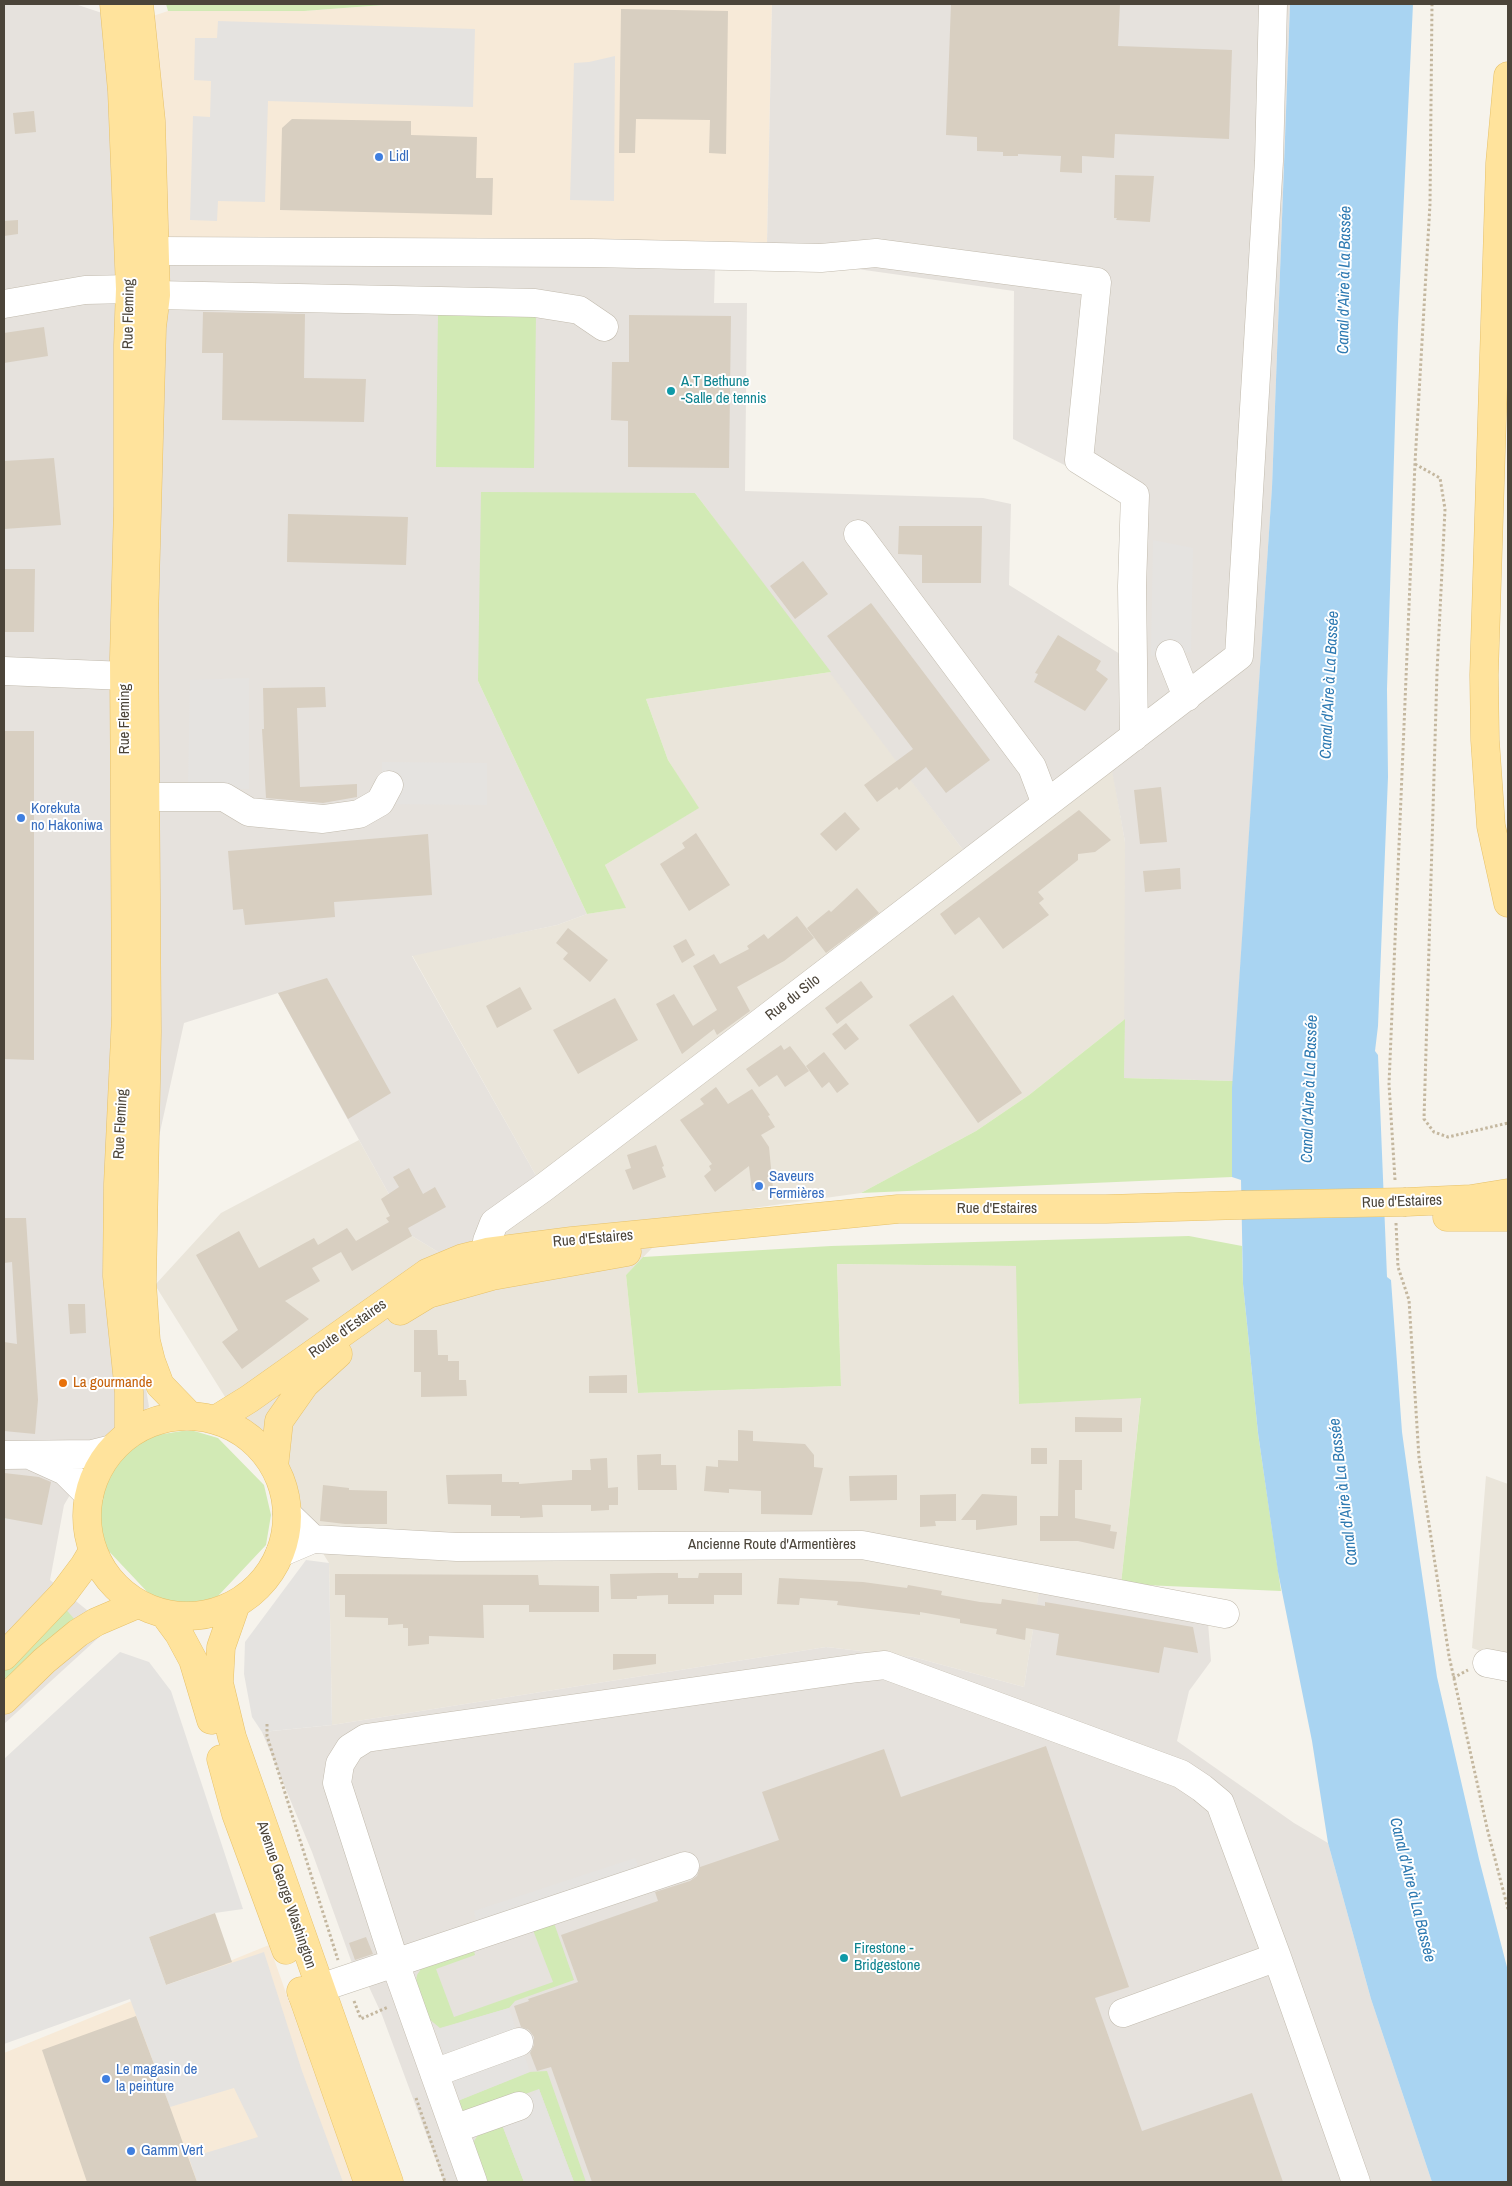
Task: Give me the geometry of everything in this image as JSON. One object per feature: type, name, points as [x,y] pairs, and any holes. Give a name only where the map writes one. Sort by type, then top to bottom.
[{"type":"main road","name":"Rue Fleming","points":[[114,4],[143,292],[152,328],[144,620],[147,1032],[142,1283],[146,1342],[160,1385],[202,1418],[232,1428],[248,1438],[262,1451],[274,1467]]},
{"type":"main road","name":"Rue Fleming","points":[[120,1442],[129,1392],[117,1276],[118,1184],[126,1016],[126,676],[124,658],[128,497],[128,345],[155,251],[151,121],[139,4]]},
{"type":"main road","points":[[1508,76],[1500,163],[1484,675],[1485,740],[1491,826],[1508,903]]},
{"type":"main road","name":"Rue d'Estaires","points":[[1407,1209],[1508,1193]]},
{"type":"main road","points":[[490,1264],[896,1226],[1242,1212],[1407,1209],[1467,1217],[1508,1217]]},
{"type":"main road","name":"Route d'Estaires","points":[[202,1418],[249,1399],[427,1273],[463,1258],[490,1264]]},
{"type":"main road","name":"Route d'Estaires","points":[[274,1467],[279,1421],[305,1384],[353,1340],[428,1294],[490,1264]]},
{"type":"main road","points":[[202,1418],[161,1420],[148,1424],[120,1442],[93,1481],[87,1525],[93,1551],[103,1572],[138,1604],[165,1615],[195,1616],[216,1612],[236,1604],[259,1585],[269,1573],[280,1553],[286,1527],[285,1498],[274,1467]]},
{"type":"main road","points":[[4,1656],[63,1594],[93,1551]]},
{"type":"main road","points":[[4,1700],[44,1661],[78,1633],[96,1622],[138,1604]]},
{"type":"main road","name":"Avenue George Washington","points":[[236,1604],[222,1647],[219,1683],[232,1737],[368,2182]]},
{"type":"main road","name":"Avenue George Washington","points":[[165,1615],[179,1634],[193,1660],[236,1814],[389,2182]]},
{"type":"street","name":"Rue du Silo","points":[[490,1264],[488,1242],[494,1223],[545,1187],[756,1027],[1239,656],[1269,160],[1273,4]]},
{"type":"street","points":[[155,251],[592,253],[821,258],[876,253],[1097,282],[1078,460],[1135,494],[1132,586],[1134,737]]},
{"type":"street","points":[[4,304],[85,290],[534,303],[578,310],[604,327]]},
{"type":"street","points":[[858,534],[1032,767],[1046,804]]},
{"type":"street","points":[[1170,654],[1187,697]]},
{"type":"street","points":[[4,671],[126,676]]},
{"type":"street","points":[[146,797],[224,797],[249,812],[323,819],[359,814],[380,802],[389,785]]},
{"type":"street","points":[[4,1455],[92,1454],[120,1442]]},
{"type":"street","points":[[33,1456],[65,1471],[90,1495]]},
{"type":"street","points":[[287,1514],[316,1539]]},
{"type":"street","name":"Ancienne Route d'Armentières","points":[[280,1553],[316,1539],[457,1546],[862,1545],[1225,1614]]},
{"type":"street","points":[[473,2182],[395,1963],[337,1783],[340,1764],[350,1748],[366,1738],[858,1668],[885,1666],[1181,1774],[1220,1803],[1277,1956],[1356,2182]]},
{"type":"street","points":[[310,1991],[685,1866]]},
{"type":"street","points":[[1123,2013],[1277,1956]]},
{"type":"street","points":[[434,2073],[519,2042]]},
{"type":"street","points":[[454,2128],[518,2106]]},
{"type":"path","points":[[1432,4],[1430,204],[1415,464],[1440,478],[1445,509],[1437,672],[1424,1120],[1434,1132],[1448,1137],[1508,1123]]},
{"type":"path","points":[[267,1724],[267,1736],[345,1980],[361,2018],[386,2008],[406,1995]]},
{"type":"shaded area","points":[[4,4],[75,4],[102,13],[139,252],[767,244],[772,4],[1290,4],[1272,487],[1233,1081],[1124,1078],[1125,842],[1111,765],[966,854],[695,493],[478,681],[587,914],[557,925],[412,956],[543,1188],[448,1258],[412,1236],[278,993],[184,1023],[128,1277],[149,1407],[105,1436],[64,1505],[50,1580],[109,1628],[4,1724]],"holes":[[[715,267],[843,267],[1014,291],[1013,439],[1096,481],[1123,497],[1120,654],[1009,585],[1011,504],[983,498],[745,491],[747,303],[714,303]]]},
{"type":"shaded area","points":[[397,4],[772,4],[767,245],[139,253],[129,24],[168,11],[304,11]]},
{"type":"shaded area","points":[[218,21],[475,29],[473,107],[268,101],[265,202],[218,201],[217,221],[190,220],[193,116],[210,117],[211,81],[194,80],[195,38],[217,38]]},
{"type":"shaded area","points":[[615,56],[614,201],[570,200],[574,63],[589,62]]},
{"type":"shaded area","points":[[1153,540],[1193,548],[1191,652],[1151,656]]},
{"type":"shaded area","points":[[831,672],[966,854],[1110,755],[1125,842],[1125,1019],[1029,1095],[976,1131],[861,1193],[681,1218],[626,1275],[638,1393],[841,1386],[837,1264],[1017,1266],[1019,1404],[1141,1397],[1121,1584],[1041,1579],[1024,1687],[913,1657],[826,1647],[332,1725],[329,1563],[155,1285],[221,1213],[359,1140],[412,1236],[448,1258],[543,1188],[412,955],[557,925],[587,914],[625,908],[605,865],[698,808],[668,760],[646,699]]},
{"type":"shaded area","points":[[249,678],[249,789],[188,788],[190,680]]},
{"type":"shaded area","points":[[382,762],[487,763],[487,805],[382,804]]},
{"type":"shaded area","points":[[1486,1476],[1508,1484],[1508,1661],[1472,1648]]},
{"type":"shaded area","points":[[306,1560],[329,1563],[332,1725],[262,1732],[252,1717],[244,1674],[245,1642]]},
{"type":"shaded area","points":[[1041,1578],[1207,1610],[1211,1661],[1189,1691],[1177,1741],[1294,1823],[1328,1843],[1371,1999],[1432,2182],[444,2182],[382,2015],[363,1974],[353,1966],[312,1852],[262,1732],[332,1725],[826,1647],[913,1657],[1024,1687]]},
{"type":"shaded area","points":[[120,1652],[149,1662],[171,1691],[243,1909],[215,1913],[149,1937],[166,1985],[264,1952],[302,2071],[343,2182],[197,2182],[189,2158],[258,2137],[234,2088],[170,2107],[130,1999],[4,2044],[4,1759]]},
{"type":"shaded area","points":[[635,1858],[644,1880],[479,1935],[474,1911]]},
{"type":"shaded area","points":[[269,1945],[353,2182],[4,2182],[4,2053]]},
{"type":"shaded area","points":[[509,2008],[530,2072],[460,2100],[435,2030]]},
{"type":"shaded area","points":[[539,2089],[574,2182],[524,2182],[501,2122]]},
{"type":"green space","points":[[166,4],[397,4],[304,11],[168,11]]},
{"type":"green space","points":[[438,314],[536,316],[534,468],[436,467]]},
{"type":"green space","points":[[481,492],[695,493],[831,672],[646,699],[668,760],[699,808],[605,865],[626,908],[587,914],[478,681]]},
{"type":"green space","points":[[1125,1019],[1124,1078],[1233,1081],[1232,1177],[861,1193],[976,1131],[1029,1095]]},
{"type":"green space","points":[[1189,1236],[1242,1246],[1243,1284],[1258,1433],[1281,1591],[1121,1584],[1141,1398],[1019,1404],[1016,1266],[837,1264],[841,1386],[638,1393],[626,1275],[643,1257],[831,1246]]},
{"type":"green space","points":[[194,1431],[218,1438],[264,1485],[271,1515],[266,1545],[218,1596],[202,1602],[169,1602],[153,1598],[103,1545],[98,1524],[99,1502],[106,1481],[131,1447],[157,1435]]},
{"type":"green space","points":[[63,1606],[76,1621],[4,1687],[4,1667]]},
{"type":"green space","points":[[554,1923],[574,1980],[515,2001],[509,2008],[440,2028],[429,2019],[416,1981],[417,1975],[421,1969],[474,1951],[475,1955],[436,1969],[454,2017],[553,1982],[533,1930]]},
{"type":"green space","points":[[547,2071],[586,2182],[574,2182],[539,2089],[470,2114],[465,2113],[459,2105],[460,2100],[529,2072]]},
{"type":"green space","points":[[501,2122],[524,2182],[486,2182],[474,2141],[480,2132]]},
{"type":"water","name":"Canal d'Aire à La Bassée","points":[[1290,4],[1413,4],[1398,324],[1387,689],[1388,777],[1378,1026],[1375,1051],[1378,1055],[1387,1277],[1391,1280],[1402,1432],[1418,1547],[1437,1677],[1479,1859],[1508,1971],[1508,2182],[1432,2182],[1371,1999],[1328,1843],[1312,1741],[1278,1572],[1258,1433],[1243,1284],[1241,1180],[1232,1177],[1232,1088],[1272,487]]},
{"type":"building","points":[[951,4],[1120,4],[1118,46],[1232,50],[1229,139],[1115,134],[1114,158],[1082,156],[1082,173],[1060,172],[1061,156],[1018,154],[1018,156],[1003,156],[1003,152],[977,151],[977,137],[946,135]]},
{"type":"building","points":[[621,9],[728,11],[726,154],[709,153],[710,120],[636,119],[635,153],[619,153]]},
{"type":"building","points":[[34,111],[36,132],[15,134],[13,113]]},
{"type":"building","name":"Lidl","points":[[292,119],[411,121],[411,135],[477,137],[476,178],[493,178],[492,215],[280,210],[282,128]]},
{"type":"building","points":[[1115,175],[1154,176],[1150,222],[1116,220],[1117,218],[1114,218]]},
{"type":"building","points":[[18,220],[18,234],[4,236],[4,221]]},
{"type":"building","points":[[203,312],[305,314],[304,378],[366,379],[364,422],[222,420],[223,353],[202,353]]},
{"type":"building","name":"A.T Bethune -Salle de tennis","points":[[629,315],[731,316],[729,468],[628,467],[628,421],[611,420],[612,362],[629,362]]},
{"type":"building","points":[[44,327],[48,356],[4,363],[4,333]]},
{"type":"building","points":[[54,458],[61,525],[4,529],[4,461]]},
{"type":"building","points":[[288,514],[408,517],[406,565],[287,562]]},
{"type":"building","points":[[899,526],[982,526],[981,583],[922,583],[922,555],[898,554]]},
{"type":"building","points":[[803,561],[828,594],[795,619],[770,586]]},
{"type":"building","points":[[4,569],[35,569],[34,632],[4,632]]},
{"type":"building","points":[[871,603],[990,760],[946,793],[926,767],[899,790],[897,787],[877,802],[864,785],[913,749],[827,636]]},
{"type":"building","points":[[1058,635],[1101,661],[1096,670],[1108,679],[1085,711],[1034,682],[1038,674],[1035,673]]},
{"type":"building","points":[[325,687],[326,707],[297,708],[300,787],[357,784],[357,797],[323,803],[266,798],[262,729],[264,729],[263,688]]},
{"type":"building","points":[[4,731],[34,731],[34,1060],[4,1059]]},
{"type":"building","points":[[1161,787],[1167,842],[1140,844],[1134,790]]},
{"type":"building","points":[[1079,810],[1111,840],[1095,852],[1078,854],[1078,860],[1038,892],[1044,899],[1039,903],[1049,915],[1003,949],[979,917],[955,935],[940,914]]},
{"type":"building","points":[[845,812],[860,829],[836,851],[820,834]]},
{"type":"building","points":[[696,833],[730,885],[689,911],[660,864],[685,848],[682,843]]},
{"type":"building","points":[[428,834],[432,895],[334,902],[335,917],[245,925],[243,909],[233,910],[228,851]]},
{"type":"building","points":[[1180,868],[1181,889],[1145,892],[1143,871]]},
{"type":"building","points":[[857,888],[879,913],[826,953],[807,928],[829,910],[831,912]]},
{"type":"building","points":[[797,916],[814,938],[784,961],[737,987],[750,1011],[717,1035],[714,1029],[682,1054],[656,1004],[674,994],[693,1026],[717,1010],[693,966],[714,954],[720,964],[749,949],[747,946],[764,934],[768,939]]},
{"type":"building","points":[[568,928],[608,960],[590,982],[563,959],[568,953],[556,943]]},
{"type":"building","points":[[686,939],[695,955],[682,963],[673,946]]},
{"type":"building","points":[[327,978],[391,1093],[348,1119],[278,993]]},
{"type":"building","points":[[861,981],[873,997],[837,1024],[825,1008]]},
{"type":"building","points":[[520,987],[532,1009],[497,1028],[486,1006]]},
{"type":"building","points":[[953,995],[1022,1093],[978,1123],[909,1025]]},
{"type":"building","points":[[615,998],[638,1040],[578,1074],[553,1030]]},
{"type":"building","points":[[846,1023],[859,1039],[845,1050],[832,1034]]},
{"type":"building","points":[[781,1045],[784,1050],[790,1046],[809,1071],[785,1087],[777,1075],[759,1087],[746,1069]]},
{"type":"building","points":[[824,1052],[849,1084],[837,1093],[829,1082],[822,1088],[806,1066]]},
{"type":"building","points":[[716,1087],[728,1104],[752,1089],[770,1115],[768,1116],[775,1127],[761,1135],[769,1147],[773,1189],[752,1191],[749,1166],[715,1192],[704,1176],[711,1170],[709,1166],[712,1164],[680,1120],[704,1104],[700,1099]]},
{"type":"building","points":[[656,1145],[666,1177],[633,1190],[625,1170],[631,1168],[627,1155]]},
{"type":"building","points":[[409,1168],[423,1194],[435,1187],[446,1207],[408,1228],[412,1236],[352,1271],[341,1252],[312,1268],[320,1281],[285,1301],[309,1319],[242,1369],[222,1342],[238,1330],[196,1255],[239,1231],[259,1268],[314,1238],[318,1245],[347,1228],[356,1241],[389,1222],[386,1218],[390,1216],[381,1199],[399,1187],[393,1177]]},
{"type":"building","points":[[4,1218],[26,1218],[38,1400],[35,1434],[4,1431],[4,1342],[17,1344],[12,1262],[4,1263]]},
{"type":"building","points":[[68,1304],[85,1304],[86,1333],[70,1334]]},
{"type":"building","points":[[414,1330],[437,1330],[438,1355],[448,1355],[448,1361],[459,1361],[459,1380],[466,1380],[467,1396],[421,1397],[421,1372],[414,1372]]},
{"type":"building","points":[[627,1375],[627,1393],[589,1393],[589,1376]]},
{"type":"building","points":[[1075,1417],[1122,1418],[1122,1432],[1075,1432]]},
{"type":"building","points":[[738,1430],[753,1431],[753,1441],[805,1444],[814,1455],[814,1467],[823,1468],[812,1515],[761,1514],[761,1491],[729,1489],[729,1493],[704,1491],[706,1466],[718,1467],[718,1460],[738,1461]]},
{"type":"building","points":[[1031,1448],[1047,1448],[1047,1464],[1031,1464]]},
{"type":"building","points":[[661,1454],[661,1465],[676,1465],[677,1490],[638,1490],[637,1455]]},
{"type":"building","points":[[607,1458],[608,1488],[618,1487],[618,1505],[609,1505],[609,1510],[591,1511],[591,1505],[542,1505],[543,1517],[520,1518],[520,1516],[491,1516],[491,1505],[448,1504],[446,1475],[502,1474],[502,1482],[519,1482],[519,1484],[572,1480],[572,1470],[591,1470],[590,1459]]},
{"type":"building","points":[[1059,1460],[1082,1460],[1082,1490],[1075,1490],[1075,1518],[1111,1525],[1110,1531],[1117,1532],[1114,1549],[1078,1541],[1040,1541],[1040,1516],[1058,1516]]},
{"type":"building","points":[[4,1473],[39,1477],[51,1482],[42,1525],[4,1518]]},
{"type":"building","points":[[897,1475],[897,1500],[850,1501],[849,1476]]},
{"type":"building","points":[[323,1485],[349,1488],[349,1490],[387,1491],[387,1524],[345,1524],[320,1521]]},
{"type":"building","points":[[956,1494],[956,1521],[935,1521],[936,1526],[920,1527],[920,1495]]},
{"type":"building","points":[[982,1494],[1017,1496],[1017,1525],[976,1530],[976,1520],[961,1520]]},
{"type":"building","points":[[678,1573],[678,1578],[698,1578],[699,1573],[742,1573],[742,1595],[714,1595],[714,1604],[668,1604],[668,1595],[637,1596],[637,1599],[611,1599],[610,1574]]},
{"type":"building","points":[[335,1574],[538,1575],[539,1585],[599,1586],[599,1612],[529,1612],[529,1605],[483,1605],[484,1638],[429,1636],[429,1644],[408,1646],[408,1628],[403,1628],[403,1624],[388,1625],[388,1618],[345,1617],[345,1595],[335,1595]]},
{"type":"building","points":[[779,1578],[863,1582],[907,1588],[908,1585],[942,1591],[941,1595],[980,1602],[1001,1604],[1002,1599],[1045,1606],[1045,1602],[1193,1627],[1198,1653],[1164,1647],[1159,1673],[1056,1655],[1059,1634],[1026,1628],[1025,1640],[996,1634],[997,1629],[960,1623],[960,1619],[920,1612],[920,1615],[837,1605],[838,1601],[800,1598],[799,1605],[777,1604]]},
{"type":"building","points":[[613,1654],[656,1654],[656,1664],[613,1670]]},
{"type":"building","name":"Firestone - Bridgestone","points":[[1046,1746],[1129,1987],[1095,1998],[1142,2131],[1252,2093],[1283,2182],[592,2182],[551,2067],[537,2071],[530,2053],[534,2045],[534,2037],[529,2030],[521,2027],[514,2006],[529,2001],[528,1999],[578,1982],[561,1935],[658,1901],[655,1892],[690,1881],[697,1876],[700,1867],[779,1840],[762,1792],[884,1749],[901,1797]]},
{"type":"building","points":[[215,1913],[232,1962],[166,1985],[149,1937]]},
{"type":"building","points":[[366,1937],[373,1954],[355,1960],[349,1943]]},
{"type":"building","name":"Le magasin de la peinture","points":[[136,2016],[197,2182],[87,2182],[42,2050]]},
{"type":"place","name":"Lidl","points":[[379,157]]},
{"type":"place","name":"A.T Bethune -Salle de tennis","points":[[671,391]]},
{"type":"place","name":"Korekuta no Hakoniwa","points":[[21,818]]},
{"type":"place","name":"Saveurs Fermières","points":[[759,1186]]},
{"type":"place","name":"La gourmande","points":[[63,1383]]},
{"type":"place","name":"Firestone - Bridgestone","points":[[844,1958]]},
{"type":"place","name":"Le magasin de la peinture","points":[[106,2079]]},
{"type":"place","name":"Gamm Vert","points":[[131,2151]]}]
